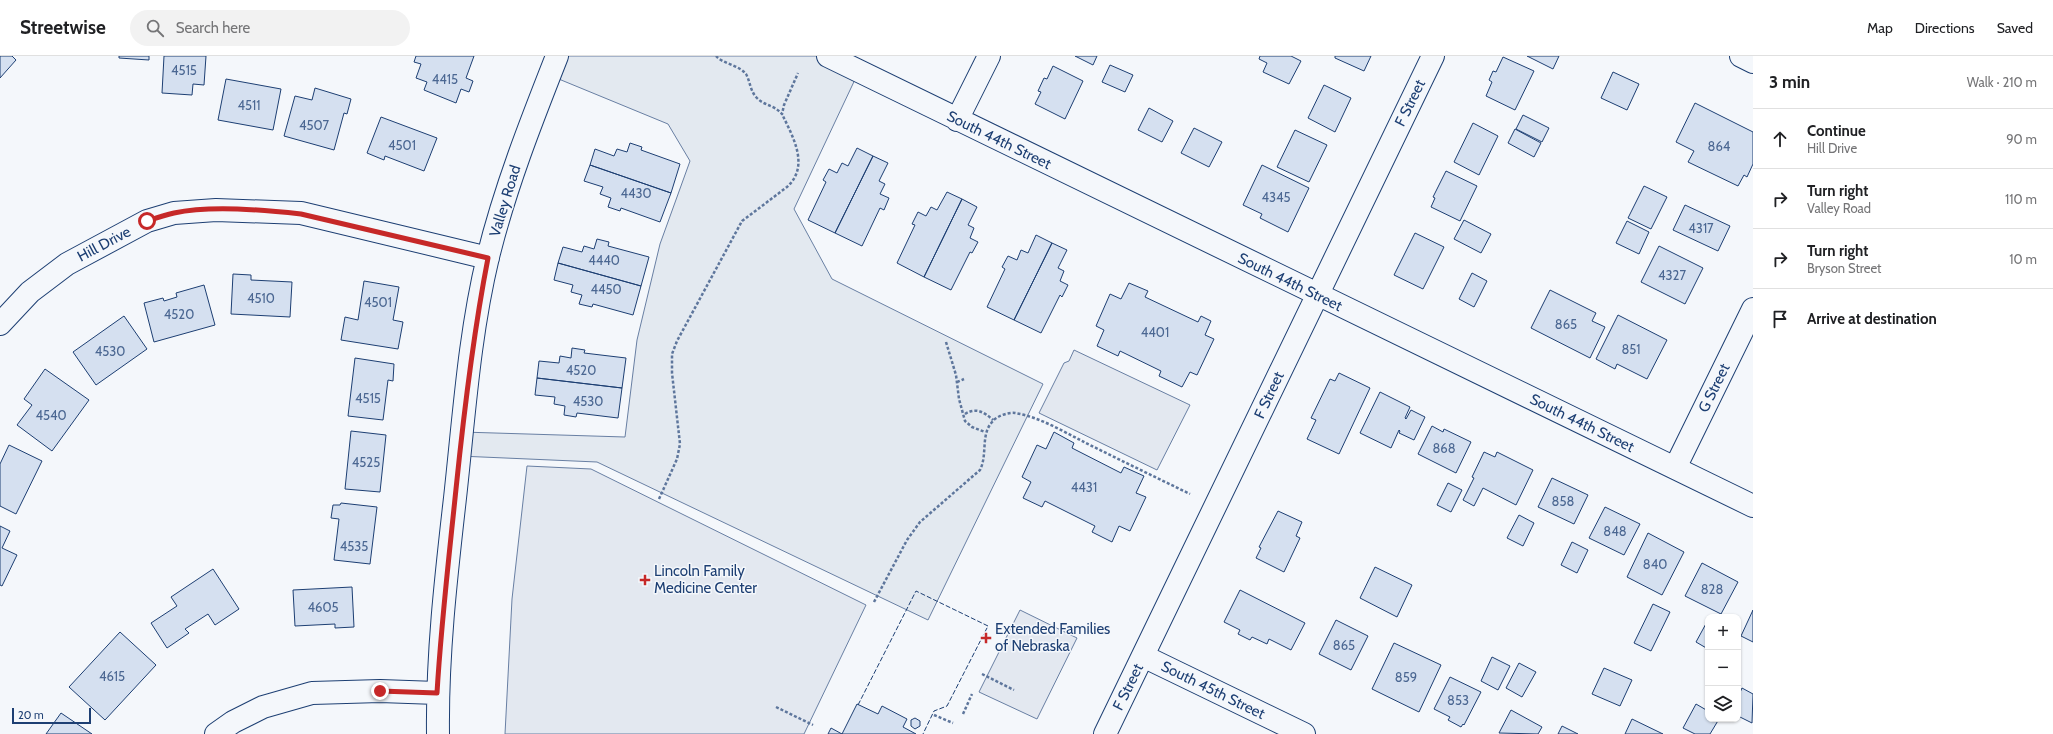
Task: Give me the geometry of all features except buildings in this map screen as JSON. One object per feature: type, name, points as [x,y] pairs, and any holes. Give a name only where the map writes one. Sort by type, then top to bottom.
[{"type":"street","name":"Valley Road","points":[[438,734],[437,693],[442,629],[462,424],[473,337],[488,258],[506,190],[557,56]]},
{"type":"street","name":"South 44th Street","points":[[828,56],[1753,506]]},
{"type":"street","points":[[957,120],[989,56]]},
{"type":"street","name":"F Street","points":[[1105,734],[1433,56]]},
{"type":"street","points":[[1741,56],[1753,62]]},
{"type":"street","name":"Hill Drive","points":[[0,324],[30,292],[67,264],[147,221],[174,213],[216,210],[301,214],[488,258]]},
{"type":"street","name":"G Street","points":[[1675,468],[1753,309]]},
{"type":"street","name":"South 45th Street","points":[[1143,656],[1304,734]]},
{"type":"street","points":[[216,734],[233,722],[263,707],[294,696],[312,693],[380,691],[437,693]]},
{"type":"path","points":[[659,499],[677,459],[680,444],[672,373],[672,354],[677,341],[742,221],[793,182],[798,172],[800,162],[798,153],[782,114],[776,107],[763,102],[756,97],[750,88],[746,74],[716,56]]},
{"type":"path","points":[[782,114],[798,73]]},
{"type":"path","points":[[946,342],[957,382],[959,399],[966,421],[972,427],[985,432]]},
{"type":"path","points":[[957,382],[964,379]]},
{"type":"path","points":[[965,414],[970,411],[983,412],[993,420]]},
{"type":"path","points":[[874,602],[906,540],[920,522],[975,475],[983,464],[985,432],[993,420],[1013,413],[1055,428],[1190,494]]},
{"type":"path","points":[[982,674],[1014,690]]},
{"type":"path","points":[[963,714],[972,694]]},
{"type":"path","points":[[776,707],[813,725]]},
{"type":"path","points":[[934,715],[953,723]]},
{"type":"shaded area","points":[[557,56],[828,56],[859,71],[794,209],[832,279],[1043,384],[928,620],[597,462],[459,456],[462,432],[625,437],[637,340],[660,244],[690,161],[668,124],[549,75]]},
{"type":"shaded area","points":[[1074,350],[1190,405],[1157,470],[1039,413],[1064,363],[1069,361]]},
{"type":"shaded area","name":"Lincoln Family Medicine Center","points":[[527,466],[591,469],[866,605],[804,734],[505,734],[512,599]]},
{"type":"shaded area","points":[[1020,610],[1077,638],[1037,719],[979,692]]},
{"type":"fence","points":[[858,705],[916,591],[988,626],[947,706],[934,711],[923,734]]},
{"type":"place","name":"Lincoln Family Medicine Center","points":[[645,580]]},
{"type":"place","name":"Extended Families of Nebraska","points":[[986,638]]},
{"type":"route","points":[[147,221],[174,213],[196,210],[275,211],[324,218],[488,258],[473,337],[448,561],[437,693],[380,691]]}]
